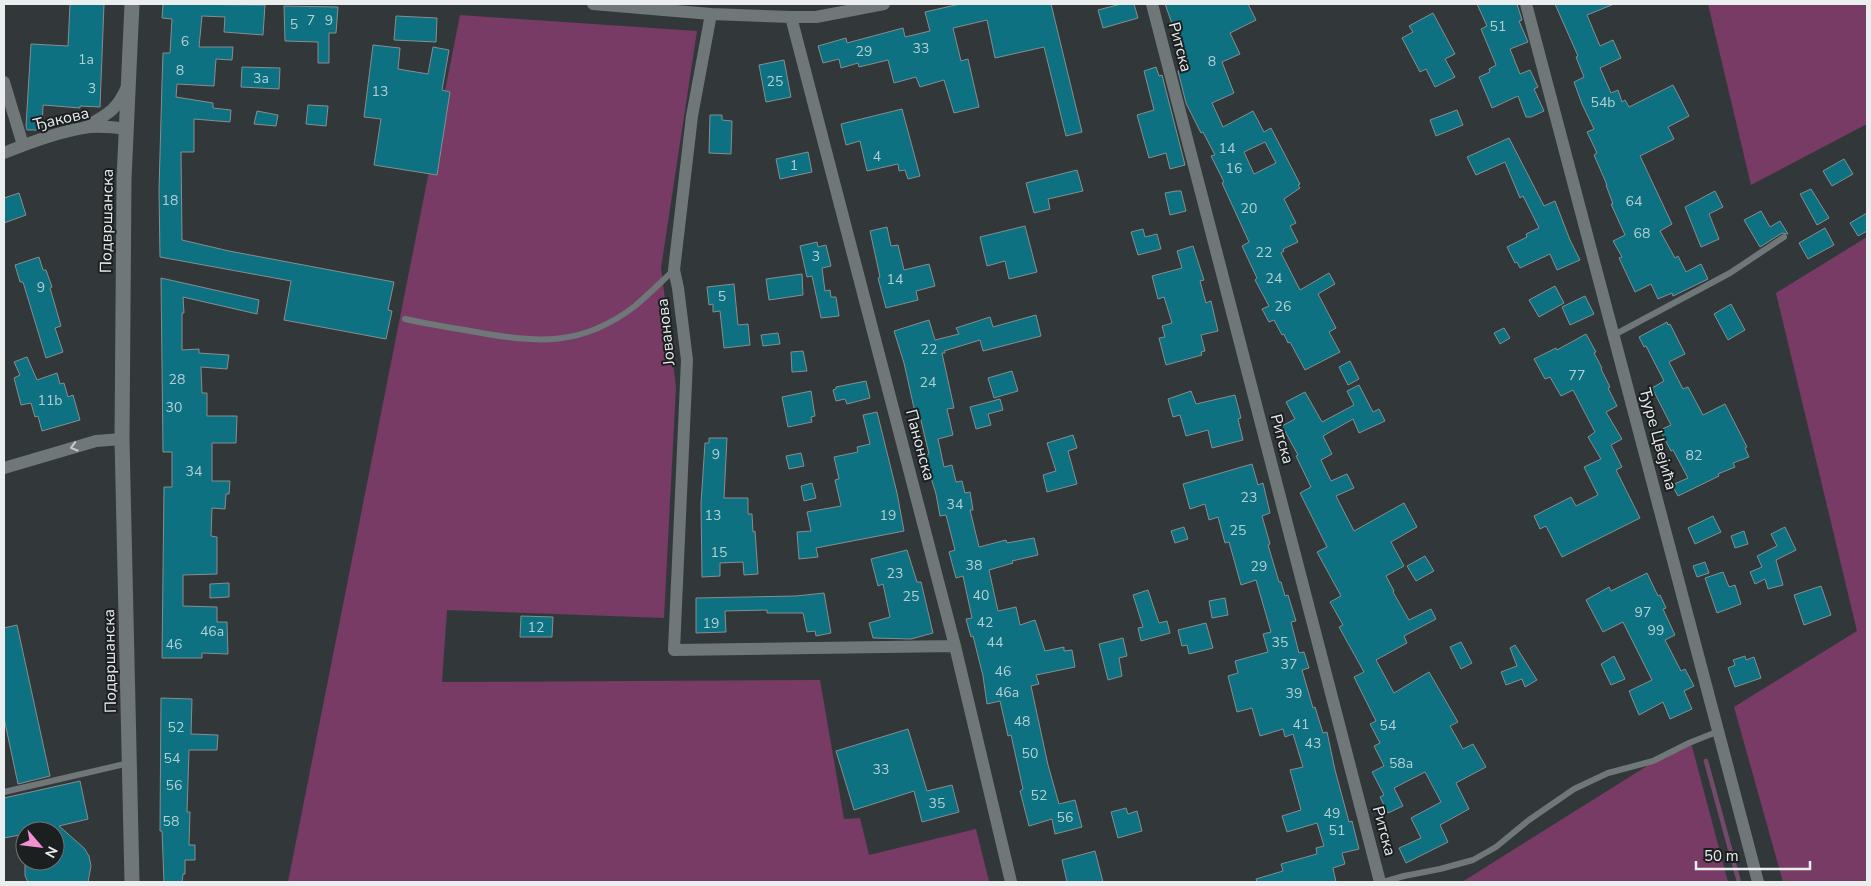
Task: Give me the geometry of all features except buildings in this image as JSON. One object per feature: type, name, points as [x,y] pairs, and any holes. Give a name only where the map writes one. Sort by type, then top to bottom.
[{"type":"street","name":"Подвршанска","points":[[132,4],[124,179],[122,439],[132,882]]},
{"type":"street","points":[[593,4],[712,14],[791,17],[816,16],[884,4]]},
{"type":"street","name":"Ритска","points":[[1152,4],[1382,882]]},
{"type":"street","name":"Ђуре Цвејића","points":[[1526,4],[1758,882]]},
{"type":"street","name":"Јованова","points":[[712,14],[692,116],[674,270],[687,360],[674,650],[956,646]]},
{"type":"street","name":"Панонска","points":[[791,17],[956,646],[1011,882]]},
{"type":"street","points":[[4,82],[23,145]]},
{"type":"street","points":[[83,128],[109,114],[117,107],[129,83]]},
{"type":"street","name":"Ђакова","points":[[4,153],[23,145],[83,128],[107,126],[127,129]]},
{"type":"street","points":[[4,468],[96,441],[122,439]]},
{"type":"lane","points":[[1614,335],[1730,273],[1784,237]]},
{"type":"lane","points":[[405,319],[513,339],[544,340],[572,337],[604,325],[620,316],[635,306],[674,270]]},
{"type":"lane","points":[[1382,882],[1473,860],[1496,846],[1529,820],[1574,789],[1608,772],[1653,761],[1718,731]]},
{"type":"lane","points":[[4,792],[130,763]]},
{"type":"shaded area","points":[[1708,4],[1867,4],[1867,124],[1751,185]]},
{"type":"shaded area","points":[[460,15],[697,31],[661,268],[676,387],[664,618],[447,610],[442,682],[820,680],[844,819],[860,818],[869,855],[976,829],[989,881],[288,882]]},
{"type":"shaded area","points":[[1867,237],[1867,882],[1783,882],[1734,707],[1857,631],[1776,293]]},
{"type":"shaded area","points":[[1690,739],[1728,882],[1462,882]]},
{"type":"waterway","points":[[1706,761],[1739,882]]}]
